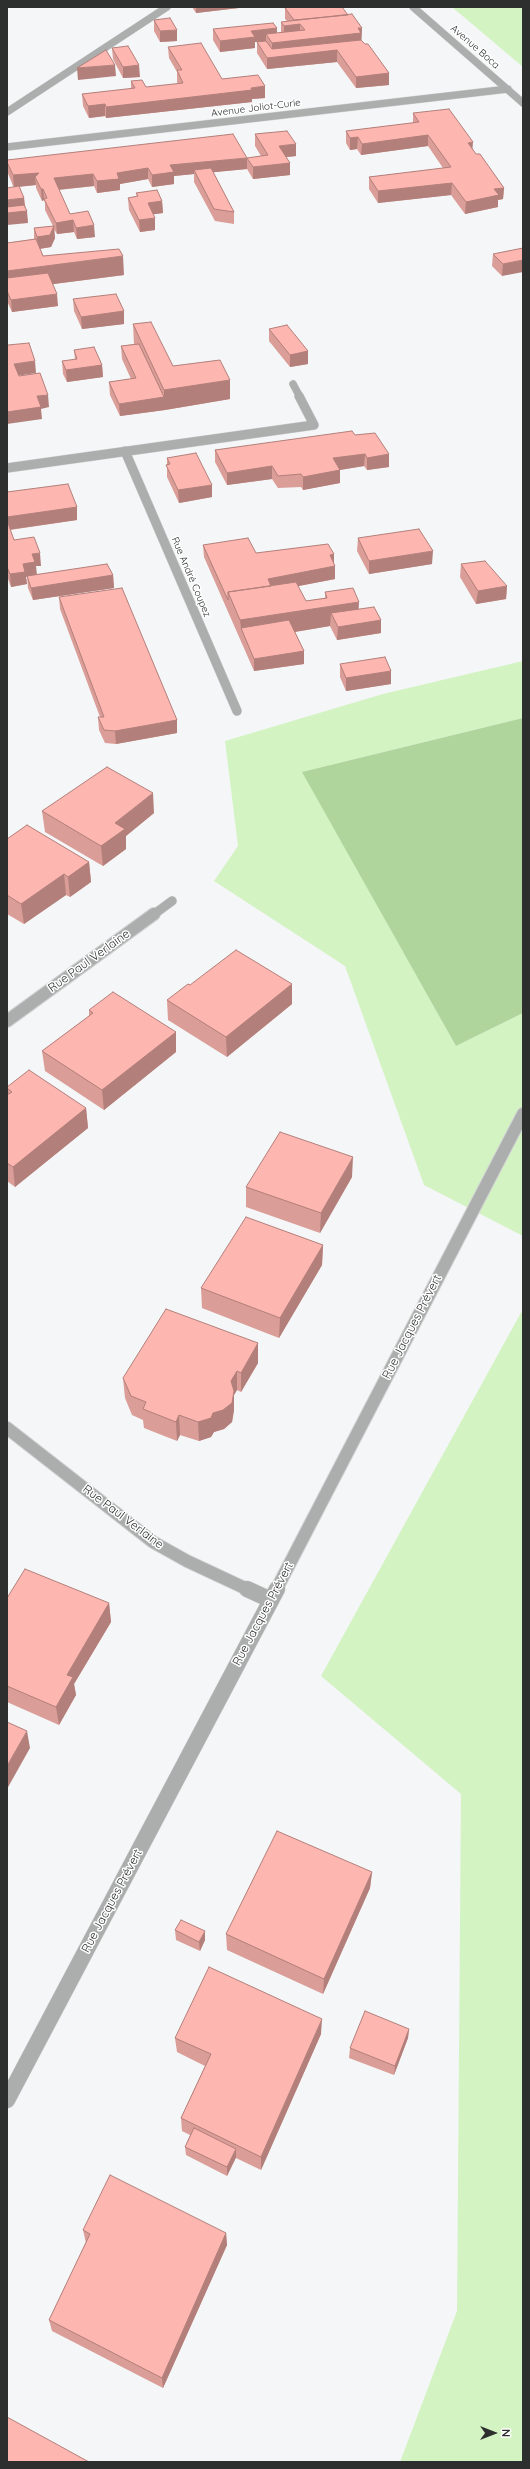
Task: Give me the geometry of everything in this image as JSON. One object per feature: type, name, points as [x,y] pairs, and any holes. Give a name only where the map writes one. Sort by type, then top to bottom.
[{"type":"street","points":[[7,112],[167,7]]},
{"type":"street","name":"Avenue Boca","points":[[413,7],[523,103]]},
{"type":"street","name":"Avenue Joliot-Curie","points":[[8,145],[508,89]]},
{"type":"street","points":[[7,468],[314,425],[293,384]]},
{"type":"street","name":"Rue André Coupez","points":[[125,451],[237,711]]},
{"type":"street","name":"Rue Paul Verlaine","points":[[7,1021],[172,901]]},
{"type":"street","name":"Rue Jacques Prévert","points":[[7,2100],[271,1600],[523,1114]]},
{"type":"street","name":"Rue Paul Verlaine","points":[[7,1428],[153,1542],[187,1561],[271,1600]]},
{"type":"green space","points":[[452,7],[523,7],[523,67]]},
{"type":"green space","points":[[523,661],[523,718],[303,772],[456,1046],[523,1013],[523,1236],[424,1185],[345,966],[214,881],[238,846],[225,741],[383,694]]},
{"type":"green space","points":[[523,718],[523,1013],[456,1046],[302,772]]},
{"type":"green space","points":[[523,1309],[523,2462],[400,2462],[457,2311],[461,1794],[321,1676]]},
{"type":"building","points":[[342,7],[348,15],[294,20],[285,8]]},
{"type":"building","points":[[352,14],[362,28],[358,28],[361,33],[272,43],[266,34],[305,30],[300,24],[284,26],[281,22]]},
{"type":"building","points":[[170,18],[177,30],[160,31],[154,20]]},
{"type":"building","points":[[273,23],[277,28],[251,31],[255,37],[220,41],[213,29]]},
{"type":"building","points":[[361,40],[365,44],[368,44],[389,73],[356,77],[337,50],[267,58],[257,42],[266,41],[272,49]]},
{"type":"building","points":[[201,43],[222,79],[258,75],[265,86],[251,88],[252,90],[106,107],[105,104],[88,106],[82,94],[135,88],[131,81],[142,80],[146,87],[183,83],[177,70],[182,70],[168,47]]},
{"type":"building","points":[[128,46],[139,65],[123,67],[112,48]]},
{"type":"building","points":[[106,50],[115,65],[77,68]]},
{"type":"building","points":[[449,109],[473,142],[468,143],[476,154],[480,154],[504,188],[494,189],[499,195],[466,202],[452,183],[378,191],[369,177],[451,167],[428,135],[362,144],[358,137],[350,138],[346,131],[419,122],[413,113]]},
{"type":"building","points":[[287,131],[296,144],[279,146],[290,163],[253,167],[247,158],[268,155],[255,134]]},
{"type":"building","points":[[233,134],[247,158],[170,165],[174,172],[152,175],[148,168],[117,173],[119,179],[97,181],[93,174],[54,178],[70,214],[88,211],[94,225],[76,228],[73,220],[56,223],[44,199],[47,198],[43,189],[41,189],[35,177],[39,173],[13,175],[7,162],[7,160]]},
{"type":"building","points":[[211,168],[234,212],[214,209],[194,170]]},
{"type":"building","points":[[19,186],[24,198],[7,200],[7,188]]},
{"type":"building","points":[[157,190],[162,201],[148,203],[155,218],[139,220],[128,198],[138,196],[136,193]]},
{"type":"building","points":[[24,205],[27,211],[7,213],[7,207]]},
{"type":"building","points":[[54,226],[50,235],[37,237],[34,228]]},
{"type":"building","points":[[36,239],[43,256],[119,249],[123,256],[7,271],[7,243]]},
{"type":"building","points":[[523,248],[523,260],[503,264],[493,254]]},
{"type":"building","points":[[48,273],[57,294],[11,300],[7,291],[7,278]]},
{"type":"building","points":[[116,294],[124,311],[81,317],[73,299]]},
{"type":"building","points":[[151,322],[173,366],[220,360],[230,380],[164,390],[133,324]]},
{"type":"building","points":[[287,325],[308,351],[290,355],[269,329]]},
{"type":"building","points":[[29,343],[35,361],[14,364],[19,376],[40,373],[48,395],[37,396],[41,407],[7,412],[7,344]]},
{"type":"building","points":[[139,344],[164,397],[119,404],[109,382],[136,378],[121,346]]},
{"type":"building","points":[[94,347],[102,365],[66,370],[62,361],[77,359],[74,350]]},
{"type":"building","points":[[352,431],[355,435],[375,433],[389,454],[367,458],[365,454],[333,458],[340,470],[303,477],[301,474],[278,476],[272,466],[227,473],[215,450]]},
{"type":"building","points":[[196,453],[212,485],[178,490],[166,465],[170,464],[167,458]]},
{"type":"building","points":[[68,484],[77,507],[7,517],[7,492]]},
{"type":"building","points":[[7,520],[14,540],[34,537],[40,553],[32,554],[35,562],[23,564],[25,572],[10,574],[7,567]]},
{"type":"building","points":[[419,529],[433,551],[369,561],[358,538]]},
{"type":"building","points":[[248,538],[256,553],[328,544],[334,554],[330,555],[335,566],[268,579],[271,586],[228,592],[228,600],[203,545]]},
{"type":"building","points":[[485,561],[507,586],[478,591],[461,564]]},
{"type":"building","points":[[107,564],[113,575],[31,588],[27,576]]},
{"type":"building","points":[[296,582],[306,601],[327,598],[325,592],[353,588],[359,602],[240,620],[228,592]]},
{"type":"building","points":[[122,588],[177,720],[115,731],[104,730],[98,717],[104,717],[59,597]]},
{"type":"building","points":[[374,607],[381,620],[338,627],[331,613]]},
{"type":"building","points":[[289,620],[304,651],[254,659],[241,628]]},
{"type":"building","points":[[385,657],[391,671],[346,678],[340,664]]},
{"type":"building","points":[[107,767],[153,793],[115,823],[125,829],[101,846],[42,811]]},
{"type":"building","points":[[27,825],[89,862],[68,877],[64,874],[21,904],[7,895],[7,839]]},
{"type":"building","points":[[236,950],[292,984],[226,1037],[167,1000],[188,984],[190,985]]},
{"type":"building","points":[[113,992],[176,1032],[102,1090],[42,1051],[93,1013],[89,1010]]},
{"type":"building","points":[[29,1070],[86,1108],[13,1167],[7,1163],[7,1095],[12,1092],[7,1087]]},
{"type":"building","points":[[280,1132],[353,1157],[321,1213],[246,1187]]},
{"type":"building","points":[[246,1217],[323,1245],[280,1318],[201,1288]]},
{"type":"building","points":[[166,1309],[258,1343],[241,1373],[237,1371],[231,1381],[234,1391],[232,1403],[223,1410],[213,1413],[211,1418],[198,1422],[179,1415],[176,1422],[143,1409],[146,1402],[131,1396],[123,1378]]},
{"type":"building","points":[[25,1569],[109,1603],[67,1675],[73,1677],[56,1707],[7,1686],[7,1598]]},
{"type":"building","points":[[7,1722],[27,1731],[7,1766]]},
{"type":"building","points":[[277,1831],[372,1872],[324,1979],[226,1934]]},
{"type":"building","points":[[181,1920],[205,1931],[199,1942],[175,1930]]},
{"type":"building","points":[[209,1967],[322,2019],[261,2157],[181,2118],[211,2054],[175,2038]]},
{"type":"building","points":[[365,2011],[409,2029],[395,2066],[350,2048]]},
{"type":"building","points":[[194,2128],[236,2149],[227,2167],[185,2147]]},
{"type":"building","points":[[110,2175],[226,2233],[162,2378],[49,2320],[90,2234],[83,2230]]},
{"type":"building","points":[[7,2417],[89,2462],[7,2462]]}]
